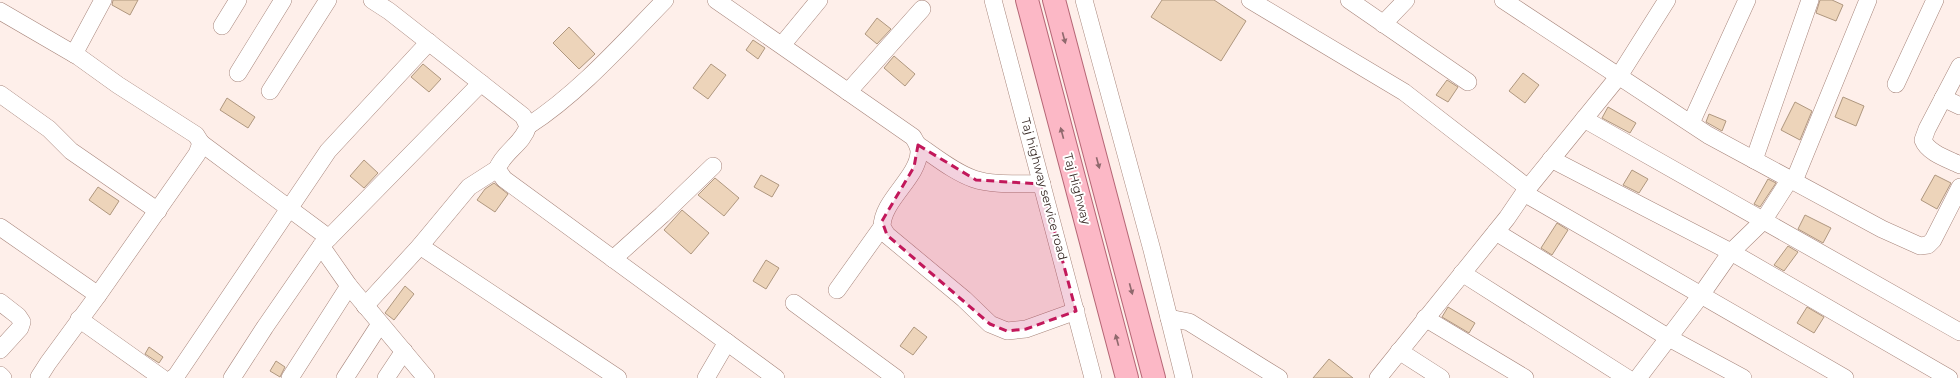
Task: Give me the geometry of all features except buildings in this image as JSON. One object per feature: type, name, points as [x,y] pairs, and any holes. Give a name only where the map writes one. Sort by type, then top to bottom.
[{"type":"main road","name":"Taj Highway","points":[[1027,0],[1127,378]]},
{"type":"main road","points":[[1054,0],[1154,378]]},
{"type":"street","points":[[74,54],[103,0]]},
{"type":"street","points":[[222,26],[238,0]]},
{"type":"street","points":[[238,73],[283,0]]},
{"type":"street","points":[[270,91],[328,0]]},
{"type":"street","points":[[372,0],[393,5],[429,42],[523,116],[528,126]]},
{"type":"street","points":[[365,306],[420,246],[468,187],[497,169],[501,160],[525,135],[528,126],[552,110],[579,86],[665,0]]},
{"type":"street","points":[[716,0],[913,137],[918,145],[919,152],[914,167],[884,215],[882,227],[837,290]]},
{"type":"street","points":[[782,45],[819,0]]},
{"type":"street","name":"Taj highway service road","points":[[993,0],[1093,378]]},
{"type":"street","points":[[1084,0],[1184,378]]},
{"type":"street","points":[[1250,0],[1404,92],[1526,191],[1701,295],[1845,378]]},
{"type":"street","points":[[1349,0],[1468,82]]},
{"type":"street","points":[[1383,24],[1406,0]]},
{"type":"street","points":[[1502,0],[1691,123],[1754,160],[1882,229],[1920,246],[1928,245],[1933,240],[1960,187]]},
{"type":"street","points":[[1378,378],[1496,232],[1551,159],[1619,76],[1667,0]]},
{"type":"street","points":[[1691,123],[1747,0]]},
{"type":"street","points":[[1754,160],[1810,0]]},
{"type":"street","points":[[1638,378],[1701,295],[1731,252],[1763,221],[1792,180],[1868,0]]},
{"type":"street","points":[[1896,84],[1935,0]]},
{"type":"street","points":[[848,92],[922,9]]},
{"type":"street","points":[[0,11],[74,54],[118,85],[196,135],[201,143],[290,209],[325,242],[349,286],[426,378]]},
{"type":"street","points":[[173,378],[176,376],[328,152],[429,42]]},
{"type":"street","points":[[1960,66],[1923,140],[1932,150],[1960,165]]},
{"type":"street","points":[[232,378],[265,327],[325,242],[481,83]]},
{"type":"street","points":[[0,94],[49,129],[71,150],[158,210]]},
{"type":"street","points":[[1943,98],[1960,106]]},
{"type":"street","points":[[1584,119],[1960,332]]},
{"type":"street","points":[[40,378],[79,319],[98,295],[197,154],[201,143]]},
{"type":"street","points":[[918,145],[961,174],[976,180],[998,183],[1042,184]]},
{"type":"street","points":[[1551,159],[1731,252],[1949,378]]},
{"type":"street","points":[[613,259],[713,166]]},
{"type":"street","points":[[497,169],[504,179],[727,342],[757,372],[776,378]]},
{"type":"street","points":[[0,226],[98,295]]},
{"type":"street","points":[[882,227],[887,235],[964,299],[990,324],[1007,331],[1026,329],[1076,311]]},
{"type":"street","points":[[1496,232],[1669,338],[1743,378]]},
{"type":"street","points":[[420,246],[597,372],[618,378]]},
{"type":"street","points":[[1462,273],[1627,378]]},
{"type":"street","points":[[290,378],[349,286]]},
{"type":"street","points":[[0,302],[18,316],[22,322],[20,328],[0,350]]},
{"type":"street","points":[[794,303],[896,378]]},
{"type":"street","points":[[1169,318],[1189,322],[1279,378]]},
{"type":"street","points":[[1425,318],[1525,378]]},
{"type":"street","points":[[79,319],[162,378]]},
{"type":"street","points":[[345,378],[380,324]]},
{"type":"street","points":[[706,378],[727,342]]},
{"type":"street","points":[[386,378],[404,351]]},
{"type":"street","points":[[1399,351],[1441,378]]},
{"type":"street","points":[[0,375],[3,378]]},
{"type":"highlighted area","points":[[918,145],[976,180],[1042,184],[1076,311],[1026,329],[1007,331],[990,324],[887,235],[882,221],[914,167]]}]
